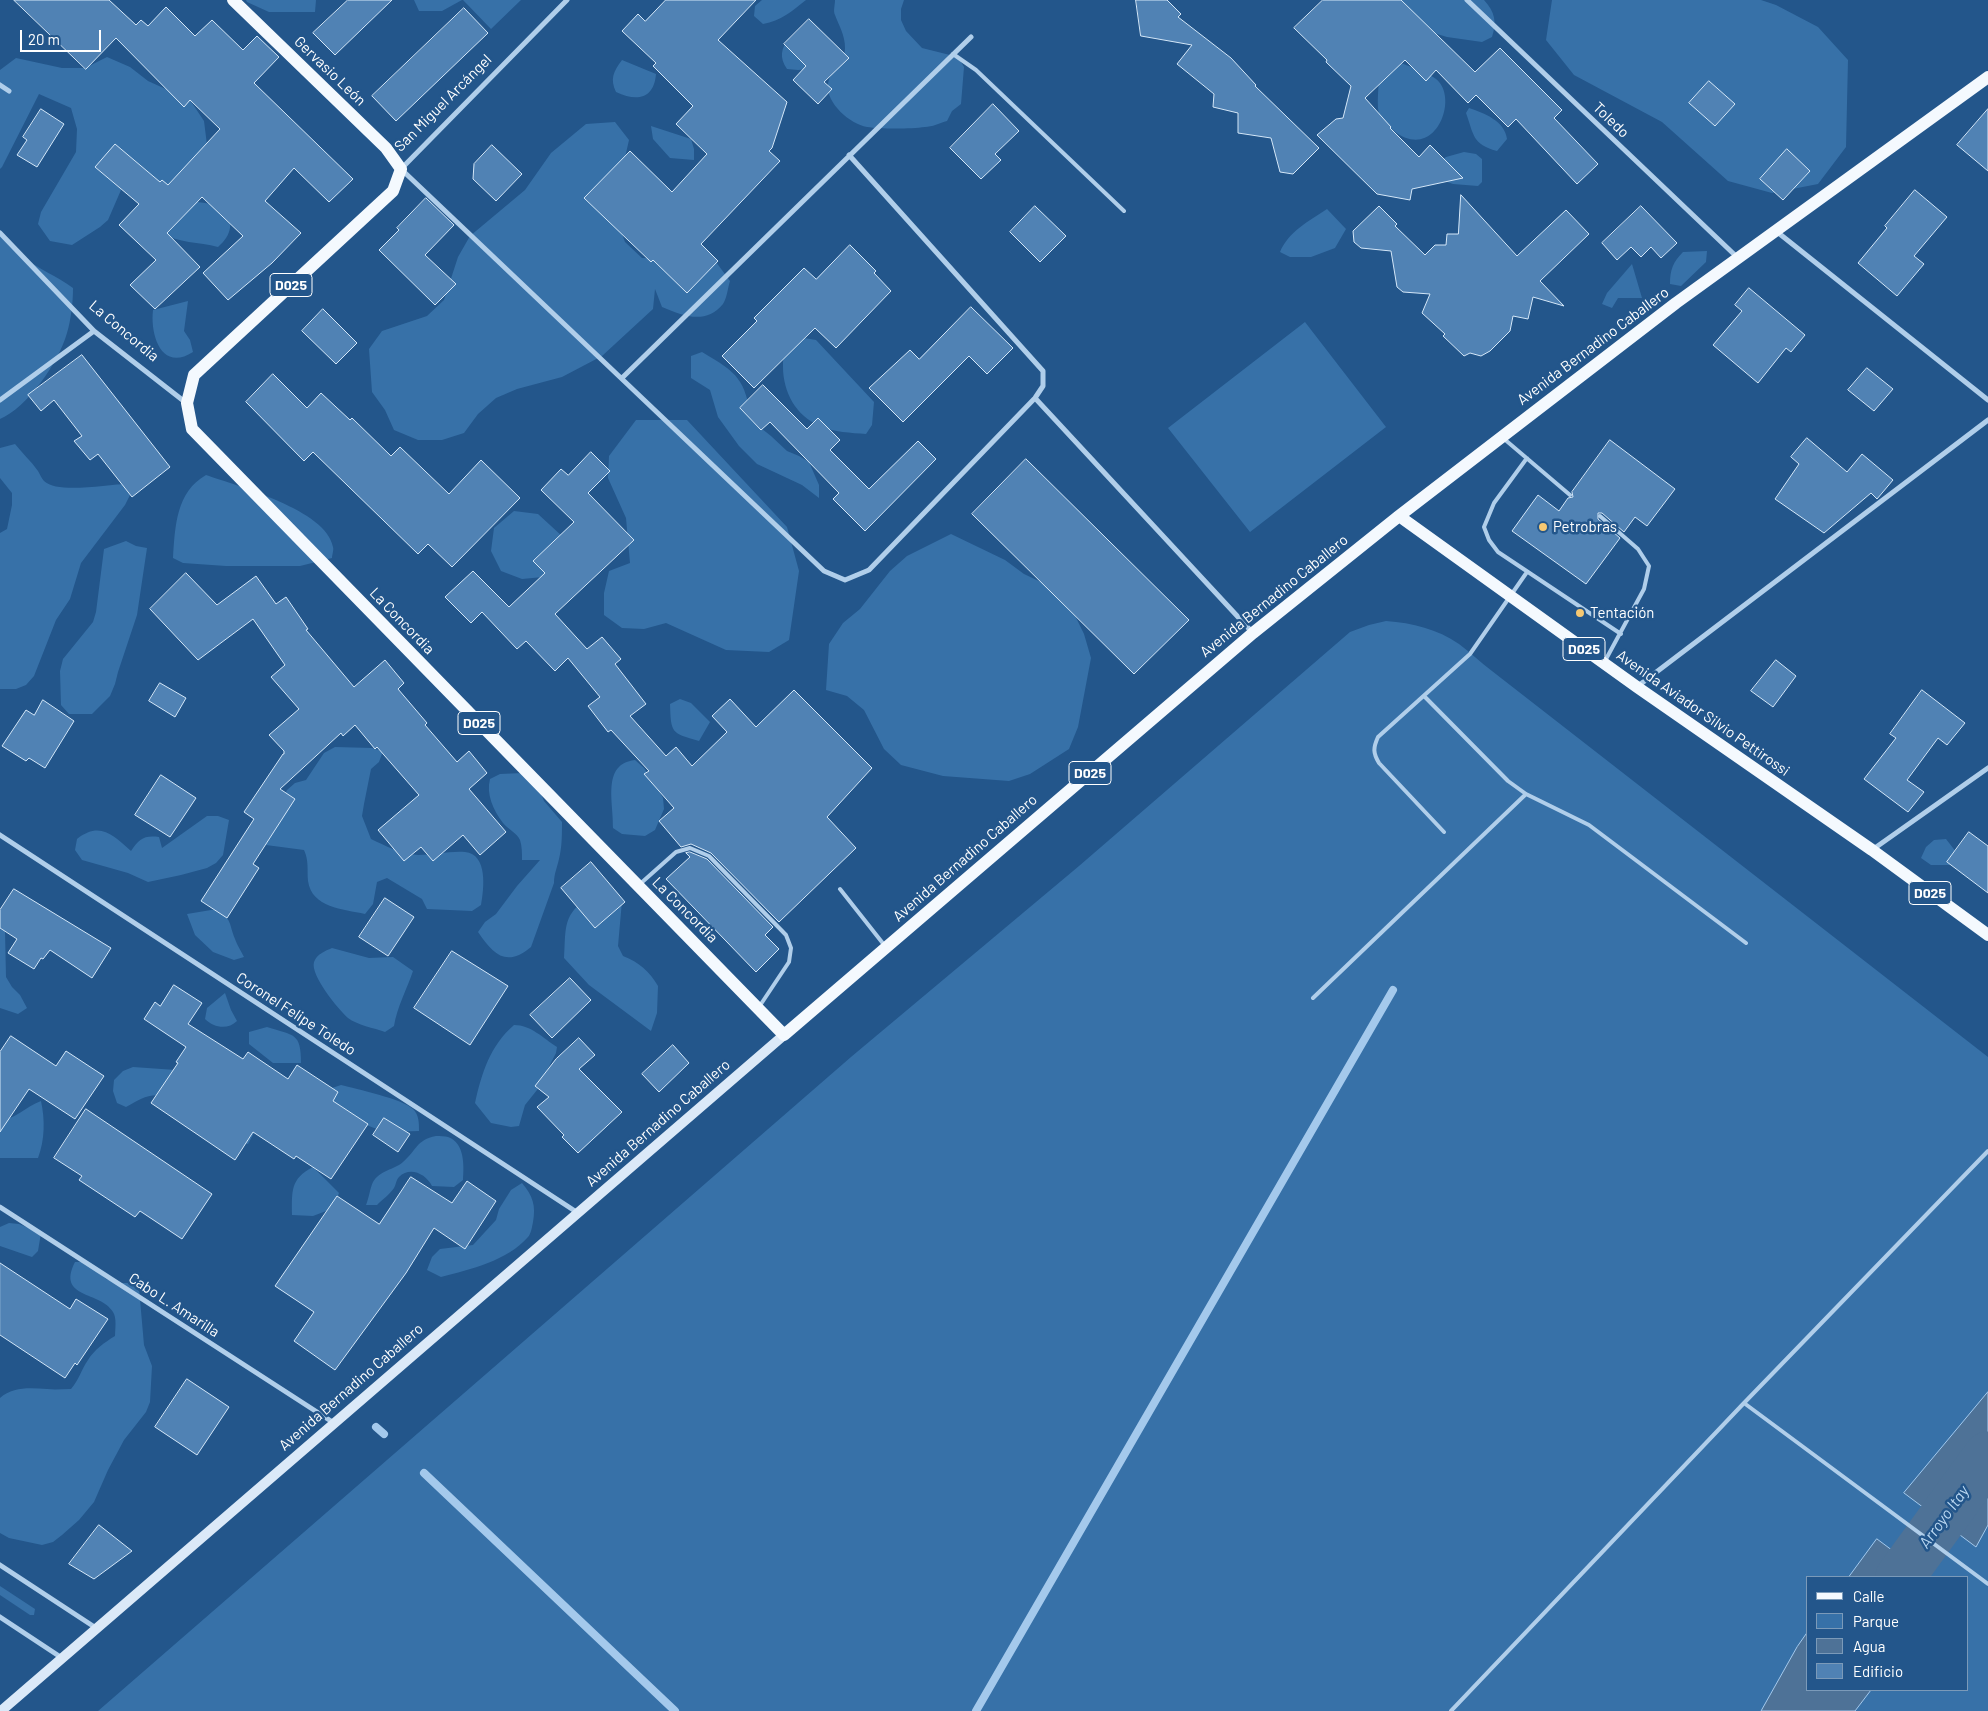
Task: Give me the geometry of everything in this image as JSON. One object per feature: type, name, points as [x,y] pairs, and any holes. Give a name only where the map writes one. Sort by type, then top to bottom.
[{"type":"main road","name":"Gervasio León","points":[[233,0],[386,148],[401,169]]},
{"type":"main road","name":"Avenida Bernadino Caballero","points":[[784,1035],[1253,633],[1399,516],[1668,309],[1988,77]]},
{"type":"main road","name":"San Miguel Arcángel","points":[[186,403],[194,375],[393,191],[401,169]]},
{"type":"main road","name":"La Concordia","points":[[186,403],[192,429],[784,1035]]},
{"type":"main road","name":"Avenida Aviador Silvio Pettirossi","points":[[1399,516],[1637,687],[1872,850],[1988,935]]},
{"type":"street","name":"San Miguel Arcángel","points":[[401,169],[567,0]]},
{"type":"street","name":"Toledo","points":[[1468,0],[1738,258]]},
{"type":"street","points":[[622,378],[971,37]]},
{"type":"street","points":[[0,85],[9,91]]},
{"type":"street","points":[[401,169],[824,571],[845,580],[869,570],[1035,398],[1043,386],[1043,371],[849,155]]},
{"type":"street","points":[[1776,231],[1988,400]]},
{"type":"street","name":"La Concordia","points":[[0,232],[94,331],[186,403]]},
{"type":"street","points":[[0,400],[94,331]]},
{"type":"street","points":[[1035,398],[1253,633]]},
{"type":"street","points":[[1637,687],[1988,420]]},
{"type":"street","points":[[1872,850],[1988,768]]},
{"type":"street","name":"Coronel Felipe Toledo","points":[[0,835],[578,1213]]},
{"type":"street","name":"Avenida Bernadino Caballero","points":[[1,1711],[784,1035]]},
{"type":"street","name":"Cabo L. Amarilla","points":[[0,1207],[334,1423]]},
{"type":"street","points":[[0,1565],[96,1629]]},
{"type":"street","points":[[0,1617],[62,1658]]},
{"type":"lane","points":[[953,54],[976,70],[1124,211]]},
{"type":"lane","points":[[1501,437],[1570,495]]},
{"type":"lane","points":[[1527,458],[1494,503],[1484,526],[1488,540],[1498,552],[1621,634]]},
{"type":"lane","points":[[1600,516],[1638,549],[1649,566],[1644,589],[1604,663]]},
{"type":"lane","points":[[1444,832],[1386,771],[1374,754],[1374,747],[1378,737],[1470,654],[1527,572]]},
{"type":"lane","points":[[1424,696],[1508,780],[1526,794],[1589,825],[1746,943]]},
{"type":"lane","points":[[1313,998],[1526,794]]},
{"type":"lane","points":[[638,886],[676,852],[690,848],[709,856],[786,935],[791,948],[789,962],[759,1008]]},
{"type":"lane","points":[[840,889],[886,948]]},
{"type":"lane","points":[[1451,1711],[1744,1403],[1988,1151]]},
{"type":"lane","points":[[1744,1403],[1988,1584]]},
{"type":"green space","points":[[246,0],[316,0],[315,12],[269,12]]},
{"type":"green space","points":[[414,0],[462,0],[442,11],[419,11]]},
{"type":"green space","points":[[463,0],[521,0],[491,29]]},
{"type":"green space","points":[[762,0],[806,0],[781,18],[763,24],[754,16],[755,6]]},
{"type":"green space","points":[[835,0],[904,0],[901,9],[901,20],[906,31],[922,48],[958,57],[964,67],[961,104],[952,111],[947,121],[919,128],[873,128],[853,122],[840,112],[828,92],[829,80],[842,58],[845,48],[843,35],[834,13]]},
{"type":"green space","points":[[1401,0],[1484,0],[1494,17],[1492,37],[1482,42],[1447,37],[1424,30]]},
{"type":"green space","points":[[1552,0],[1761,0],[1776,5],[1818,27],[1848,60],[1846,147],[1818,184],[1772,193],[1728,181],[1662,122],[1574,75],[1546,40]]},
{"type":"green space","points":[[804,34],[809,69],[787,69],[782,57],[784,46],[789,38]]},
{"type":"green space","points":[[107,57],[130,67],[148,81],[190,100],[204,121],[207,145],[201,167],[145,202],[125,193],[133,175],[121,190],[108,220],[100,227],[72,245],[50,241],[38,224],[41,212],[76,152],[77,129],[71,108],[39,94],[0,169],[0,70],[16,58],[62,68],[85,68]]},
{"type":"green space","points":[[622,60],[656,74],[655,82],[648,93],[643,96],[631,97],[616,92],[613,76]]},
{"type":"green space","points":[[1394,60],[1432,76],[1443,88],[1444,112],[1439,124],[1432,134],[1421,139],[1409,139],[1394,131],[1382,122],[1380,117],[1378,106],[1379,76]]},
{"type":"green space","points":[[1469,108],[1487,115],[1502,127],[1507,139],[1497,151],[1483,145],[1475,138],[1466,113]]},
{"type":"green space","points":[[615,122],[629,140],[624,162],[609,199],[625,242],[642,258],[716,262],[730,281],[723,304],[709,315],[702,317],[686,316],[662,307],[655,289],[653,309],[602,356],[562,377],[517,389],[496,398],[478,414],[464,433],[442,440],[418,440],[394,430],[385,410],[372,392],[369,349],[382,331],[427,316],[444,300],[458,257],[470,236],[525,190],[551,153],[586,124]]},
{"type":"green space","points":[[651,126],[691,139],[694,149],[694,160],[670,158],[653,139]]},
{"type":"green space","points":[[1464,152],[1476,154],[1482,159],[1482,182],[1478,186],[1453,184],[1442,180],[1442,160]]},
{"type":"green space","points":[[190,201],[227,206],[230,218],[229,233],[218,247],[182,241],[162,233]]},
{"type":"green space","points":[[1327,209],[1346,229],[1335,248],[1311,257],[1290,257],[1280,252],[1294,233]]},
{"type":"green space","points":[[0,234],[28,261],[73,288],[72,311],[63,345],[57,357],[31,395],[21,405],[0,419]]},
{"type":"green space","points":[[1707,251],[1706,262],[1681,286],[1670,284],[1673,266],[1683,252]]},
{"type":"green space","points":[[1632,264],[1642,298],[1618,298],[1612,308],[1602,304],[1607,293]]},
{"type":"green space","points":[[188,301],[184,331],[190,340],[193,352],[182,357],[173,358],[160,348],[156,340],[153,310]]},
{"type":"green space","points":[[1305,322],[1386,427],[1250,532],[1168,428]]},
{"type":"green space","points":[[804,338],[816,340],[874,402],[872,425],[866,434],[837,431],[820,426],[804,416],[792,402],[785,385],[783,357],[787,350]]},
{"type":"green space","points":[[702,352],[732,372],[738,379],[746,395],[752,421],[787,451],[809,462],[819,485],[819,498],[802,485],[757,464],[739,446],[718,417],[710,390],[691,378],[691,356]]},
{"type":"green space","points":[[636,420],[687,420],[787,527],[799,571],[789,640],[769,652],[726,650],[666,623],[644,629],[622,628],[604,615],[604,593],[609,571],[630,563],[626,518],[608,478],[609,456]]},
{"type":"green space","points":[[15,444],[35,467],[43,480],[51,485],[73,488],[131,484],[130,495],[125,505],[81,563],[70,599],[56,620],[34,676],[26,685],[16,689],[0,689],[0,533],[7,529],[12,505],[12,493],[0,478],[0,448]]},
{"type":"green space","points":[[206,475],[279,501],[315,522],[327,534],[333,547],[332,558],[300,566],[226,566],[183,563],[173,558],[179,511],[188,491]]},
{"type":"green space","points":[[514,511],[538,514],[575,548],[543,577],[522,579],[501,571],[491,551],[494,528]]},
{"type":"green space","points":[[951,534],[1005,560],[1024,574],[1064,593],[1084,634],[1091,658],[1078,727],[1069,749],[1030,774],[1009,781],[943,776],[901,765],[884,749],[864,710],[847,696],[826,690],[829,644],[843,623],[860,609],[890,571],[907,556]]},
{"type":"green space","points":[[126,541],[136,546],[147,548],[137,615],[115,684],[110,696],[92,714],[69,714],[61,705],[60,671],[63,659],[93,622],[104,549]]},
{"type":"green space","points":[[1386,621],[1406,623],[1442,634],[1459,644],[1988,1057],[1988,1711],[98,1711],[851,1057],[1079,866],[1350,632]]},
{"type":"green space","points":[[680,699],[691,703],[710,722],[699,741],[683,736],[674,730],[672,726],[670,704]]},
{"type":"green space","points":[[335,747],[372,748],[383,751],[379,762],[371,769],[362,816],[371,839],[394,849],[418,855],[459,852],[472,854],[478,859],[483,873],[481,905],[472,911],[427,909],[422,899],[387,878],[377,882],[373,904],[365,914],[330,906],[316,897],[311,890],[308,881],[307,858],[304,850],[266,845],[266,834],[287,790],[295,783],[306,780],[324,753]]},
{"type":"green space","points":[[635,760],[644,768],[663,798],[664,809],[655,830],[645,836],[622,834],[613,828],[611,797],[613,777],[617,769],[624,763]]},
{"type":"green space","points":[[523,773],[534,777],[544,801],[562,822],[561,845],[554,883],[531,947],[514,957],[507,957],[501,956],[489,947],[478,932],[485,922],[496,914],[540,860],[522,860],[520,840],[496,813],[491,802],[489,785],[490,779],[500,774]]},
{"type":"green space","points":[[207,816],[218,816],[229,820],[223,855],[216,863],[207,868],[181,875],[148,882],[128,873],[82,860],[75,850],[77,839],[93,831],[106,832],[112,835],[131,851],[139,841],[146,837],[159,837],[162,848]]},
{"type":"green space","points":[[1946,839],[1960,857],[1953,865],[1931,865],[1921,858],[1926,847],[1934,840]]},
{"type":"green space","points":[[585,900],[622,901],[618,946],[623,956],[644,968],[658,986],[657,1013],[651,1031],[589,985],[564,958],[565,932],[569,919],[572,912]]},
{"type":"green space","points":[[217,909],[228,919],[244,957],[234,960],[213,952],[195,935],[187,914]]},
{"type":"green space","points":[[0,929],[5,931],[6,977],[27,1008],[18,1014],[0,1008]]},
{"type":"green space","points":[[332,948],[369,958],[393,957],[413,971],[394,1026],[385,1032],[356,1023],[348,1018],[332,1000],[316,975],[314,962],[322,953]]},
{"type":"green space","points":[[225,993],[237,1021],[229,1026],[221,1027],[205,1019],[207,1008]]},
{"type":"green space","points":[[514,1025],[526,1027],[557,1047],[556,1053],[537,1090],[525,1105],[519,1126],[511,1127],[491,1123],[475,1103],[488,1060],[499,1042]]},
{"type":"green space","points":[[267,1027],[290,1034],[297,1040],[301,1053],[301,1063],[273,1063],[249,1044],[249,1032]]},
{"type":"green space","points":[[133,1067],[190,1071],[249,1110],[254,1133],[248,1144],[237,1142],[167,1097],[151,1096],[126,1107],[117,1103],[113,1091],[114,1080],[123,1071]]},
{"type":"green space","points":[[341,1085],[408,1105],[416,1114],[419,1122],[419,1131],[389,1132],[333,1113],[329,1089]]},
{"type":"green space","points":[[41,1101],[44,1130],[38,1158],[0,1158],[0,1121],[6,1120]]},
{"type":"green space","points":[[436,1136],[448,1137],[458,1144],[462,1155],[463,1180],[454,1187],[432,1186],[422,1175],[408,1172],[399,1177],[395,1187],[377,1205],[366,1205],[372,1184],[376,1178],[403,1162],[424,1140]]},
{"type":"green space","points":[[313,1167],[339,1193],[334,1208],[313,1216],[292,1215],[292,1199],[296,1181]]},
{"type":"green space","points":[[522,1183],[533,1201],[533,1222],[528,1237],[510,1252],[476,1267],[441,1277],[427,1270],[432,1257],[440,1249],[473,1245],[496,1220],[499,1209],[511,1190]]},
{"type":"green space","points":[[9,1223],[19,1224],[41,1233],[38,1251],[32,1257],[0,1246],[0,1227]]},
{"type":"green space","points":[[75,1262],[87,1262],[106,1279],[117,1283],[128,1283],[139,1288],[144,1345],[152,1366],[150,1402],[146,1412],[124,1440],[94,1502],[79,1520],[62,1535],[53,1542],[42,1545],[9,1538],[0,1533],[0,1398],[11,1391],[22,1389],[71,1389],[93,1353],[115,1336],[113,1312],[107,1305],[76,1289],[71,1282],[71,1274]]},
{"type":"green space","points":[[0,1586],[35,1609],[34,1615],[30,1615],[0,1595]]},
{"type":"water","points":[[1988,1392],[1988,1525],[1976,1547],[1904,1493]]},
{"type":"water","points":[[1877,1539],[1927,1576],[1850,1576]]},
{"type":"water","points":[[1806,1634],[1806,1691],[1870,1691],[1855,1711],[1761,1711]]},
{"type":"building","points":[[14,0],[109,0],[136,25],[141,20],[148,26],[166,7],[195,36],[212,20],[243,50],[257,36],[279,57],[254,83],[353,179],[329,202],[294,168],[265,201],[301,233],[272,263],[228,300],[203,273],[243,236],[202,197],[167,233],[200,267],[155,309],[130,285],[156,260],[119,225],[139,204],[95,167],[115,144],[160,182],[162,180],[168,185],[220,129],[190,100],[184,107],[116,38],[86,69]]},
{"type":"building","points":[[348,0],[392,0],[335,55],[313,33]]},
{"type":"building","points":[[666,0],[756,0],[718,40],[787,102],[772,148],[769,151],[780,161],[701,244],[718,261],[687,293],[653,260],[651,262],[584,198],[630,151],[672,192],[707,154],[676,124],[693,106],[653,66],[656,63],[622,31],[638,14],[645,21]]},
{"type":"building","points":[[1136,0],[1167,0],[1181,14],[1178,17],[1231,58],[1255,86],[1319,148],[1293,174],[1280,172],[1271,138],[1238,133],[1238,113],[1213,107],[1214,94],[1177,64],[1192,45],[1141,36]]},
{"type":"building","points":[[1323,0],[1401,0],[1475,72],[1500,48],[1562,110],[1554,118],[1598,164],[1577,184],[1516,119],[1508,127],[1476,95],[1468,103],[1436,70],[1426,81],[1405,60],[1365,98],[1390,128],[1419,157],[1430,145],[1463,178],[1412,189],[1410,200],[1377,194],[1317,135],[1336,119],[1343,118],[1351,86],[1294,28]]},
{"type":"building","points":[[464,8],[488,33],[396,121],[372,96]]},
{"type":"building","points":[[809,19],[849,58],[824,82],[832,89],[818,104],[793,80],[806,66],[784,44]]},
{"type":"building","points":[[1709,81],[1735,104],[1715,126],[1689,103]]},
{"type":"building","points":[[993,104],[1019,131],[995,154],[1001,160],[981,179],[950,148]]},
{"type":"building","points":[[41,109],[64,124],[37,167],[17,155],[27,140],[23,137]]},
{"type":"building","points":[[1988,109],[1988,171],[1957,145]]},
{"type":"building","points":[[492,145],[522,174],[496,201],[473,179],[474,164]]},
{"type":"building","points":[[1787,149],[1810,171],[1783,200],[1760,179]]},
{"type":"building","points":[[1915,190],[1947,217],[1914,256],[1924,264],[1897,296],[1858,263]]},
{"type":"building","points":[[1461,195],[1517,256],[1566,210],[1589,234],[1540,281],[1564,306],[1533,297],[1528,319],[1513,316],[1510,331],[1490,351],[1481,356],[1470,353],[1464,356],[1443,336],[1445,334],[1422,313],[1430,294],[1403,292],[1397,287],[1391,251],[1361,248],[1354,242],[1353,231],[1379,206],[1397,224],[1395,226],[1425,255],[1435,245],[1446,245],[1447,234],[1458,234]]},
{"type":"building","points":[[426,198],[454,225],[425,255],[456,284],[435,305],[379,250]]},
{"type":"building","points":[[1035,206],[1066,236],[1040,262],[1010,232]]},
{"type":"building","points":[[1641,206],[1677,243],[1661,258],[1651,247],[1641,257],[1631,247],[1617,260],[1602,243]]},
{"type":"building","points":[[850,245],[876,271],[874,273],[891,291],[836,348],[815,328],[754,388],[722,356],[757,321],[754,318],[804,268],[816,279]]},
{"type":"building","points":[[1749,288],[1805,335],[1791,352],[1786,348],[1758,383],[1713,345],[1742,311],[1735,305]]},
{"type":"building","points":[[971,307],[1013,348],[987,374],[969,356],[903,422],[869,388],[910,350],[919,359]]},
{"type":"building","points":[[323,309],[357,343],[336,364],[302,331]]},
{"type":"building","points":[[82,355],[170,467],[132,497],[98,454],[90,460],[74,441],[82,436],[54,400],[41,411],[28,395]]},
{"type":"building","points":[[1867,368],[1893,389],[1874,411],[1848,390]]},
{"type":"building","points":[[273,374],[307,408],[321,393],[350,420],[352,418],[391,456],[400,447],[449,494],[481,460],[520,498],[452,567],[428,544],[418,554],[313,452],[304,461],[246,402]]},
{"type":"building","points":[[763,385],[807,429],[818,418],[840,440],[830,450],[869,489],[918,441],[936,459],[865,531],[833,499],[839,493],[770,422],[761,430],[740,408]]},
{"type":"building","points":[[1807,438],[1847,472],[1862,454],[1893,480],[1877,499],[1871,493],[1824,533],[1775,499],[1799,464],[1791,457]]},
{"type":"building","points":[[1610,440],[1675,489],[1647,526],[1635,517],[1624,532],[1602,513],[1598,513],[1598,519],[1620,538],[1586,584],[1512,531],[1538,495],[1559,511],[1568,498],[1573,497],[1572,492]]},
{"type":"building","points":[[591,452],[610,471],[588,493],[634,540],[555,614],[587,649],[602,637],[621,659],[615,664],[646,704],[630,716],[666,756],[676,747],[692,766],[727,732],[712,716],[730,699],[756,727],[794,690],[872,768],[827,817],[856,848],[779,922],[711,853],[691,844],[681,847],[659,821],[674,808],[644,774],[649,771],[611,730],[608,732],[588,706],[600,697],[568,658],[555,671],[526,641],[517,649],[482,612],[471,623],[445,597],[473,571],[509,607],[545,573],[533,561],[574,522],[541,490],[561,469],[568,475]]},
{"type":"building","points":[[1026,459],[1189,620],[1134,674],[972,514]]},
{"type":"building","points":[[186,573],[217,605],[256,576],[276,604],[286,597],[308,629],[306,630],[354,687],[385,660],[404,683],[398,689],[427,723],[425,725],[457,762],[469,751],[487,773],[469,789],[506,832],[480,855],[463,835],[433,861],[421,847],[404,861],[378,830],[419,795],[355,725],[343,736],[341,733],[280,789],[295,799],[253,864],[259,868],[227,918],[201,901],[254,819],[244,812],[284,754],[284,751],[269,735],[299,709],[271,677],[285,665],[253,619],[198,660],[150,609]]},
{"type":"building","points":[[1776,660],[1796,676],[1773,707],[1751,691]]},
{"type":"building","points":[[160,683],[186,698],[175,717],[149,701]]},
{"type":"building","points":[[1922,690],[1965,723],[1947,745],[1938,738],[1907,780],[1924,792],[1908,812],[1864,779],[1896,738],[1890,734]]},
{"type":"building","points":[[43,700],[74,721],[45,768],[29,758],[26,761],[2,746],[26,710],[34,715]]},
{"type":"building","points":[[161,775],[196,798],[170,837],[135,815]]},
{"type":"building","points":[[1969,832],[1988,846],[1988,893],[1947,862]]},
{"type":"building","points":[[690,852],[707,859],[773,927],[765,935],[779,949],[756,972],[666,879],[690,857],[686,853]]},
{"type":"building","points":[[591,862],[625,902],[595,928],[561,888]]},
{"type":"building","points":[[14,889],[111,948],[92,978],[50,950],[43,959],[41,958],[34,969],[8,953],[17,939],[0,928],[0,910]]},
{"type":"building","points":[[385,898],[414,917],[388,956],[359,937]]},
{"type":"building","points":[[452,951],[508,986],[470,1045],[414,1008]]},
{"type":"building","points":[[570,978],[591,1000],[552,1038],[530,1015]]},
{"type":"building","points":[[174,985],[202,1003],[188,1024],[243,1059],[248,1052],[288,1079],[297,1065],[338,1092],[333,1101],[368,1124],[331,1179],[296,1156],[294,1159],[253,1132],[235,1160],[151,1103],[178,1063],[176,1062],[186,1047],[144,1019],[155,1002],[160,1006]]},
{"type":"building","points":[[11,1036],[56,1066],[66,1051],[104,1076],[75,1119],[29,1089],[0,1132],[0,1052]]},
{"type":"building","points":[[579,1038],[595,1055],[579,1069],[622,1112],[578,1153],[562,1137],[564,1135],[537,1107],[549,1097],[535,1086],[556,1059]]},
{"type":"building","points":[[673,1045],[689,1063],[659,1092],[642,1074]]},
{"type":"building","points":[[86,1109],[212,1194],[182,1239],[140,1211],[135,1217],[79,1180],[82,1176],[54,1158]]},
{"type":"building","points":[[384,1118],[410,1134],[398,1152],[373,1135]]},
{"type":"building","points":[[411,1177],[452,1203],[467,1181],[496,1201],[465,1249],[434,1228],[406,1273],[335,1370],[294,1341],[314,1312],[275,1286],[337,1196],[379,1224]]},
{"type":"building","points":[[0,1263],[70,1309],[76,1299],[108,1319],[77,1365],[75,1363],[65,1378],[0,1335]]},
{"type":"building","points":[[187,1379],[229,1407],[197,1455],[155,1427]]},
{"type":"building","points":[[99,1525],[132,1551],[94,1579],[69,1564]]},
{"type":"waterway","points":[[976,1711],[1393,990]]},
{"type":"waterway","points":[[376,1427],[384,1434]]},
{"type":"waterway","name":"Arroyo Itay","points":[[1901,1576],[1988,1456]]},
{"type":"waterway","points":[[424,1473],[675,1711]]},
{"type":"place","name":"Petrobras","points":[[1543,527]]},
{"type":"place","name":"Tentación","points":[[1580,613]]}]
